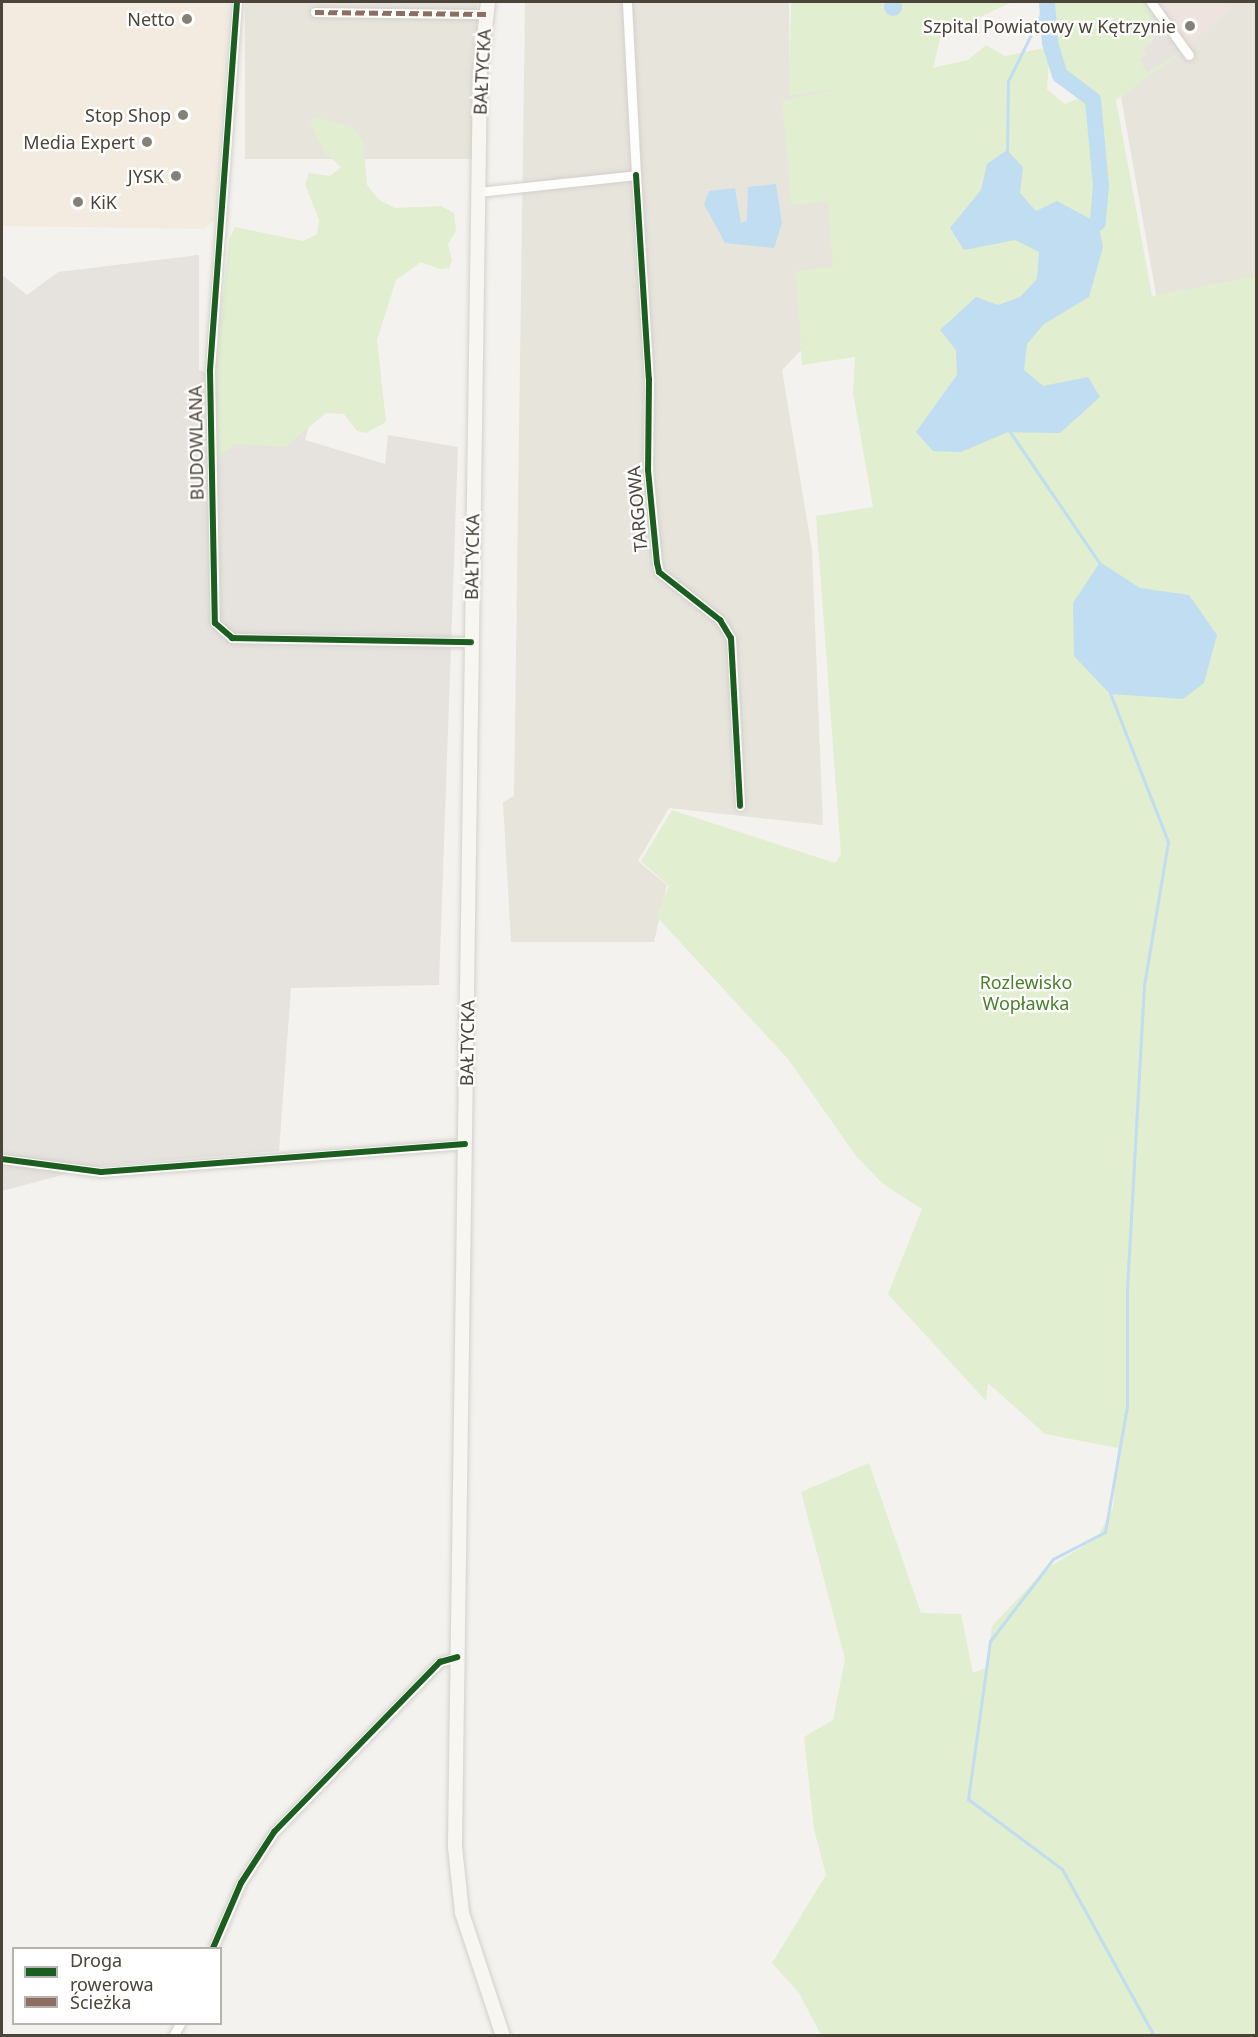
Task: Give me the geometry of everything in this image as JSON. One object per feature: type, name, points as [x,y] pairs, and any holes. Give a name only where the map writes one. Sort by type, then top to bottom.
[{"type":"main road","name":"BAŁTYCKA","points":[[488,7],[478,192],[457,1657],[458,1891],[503,2036]]},
{"type":"street","name":"BUDOWLANA","points":[[237,2],[210,371],[215,623],[232,638],[471,642]]},
{"type":"street","name":"TARGOWA","points":[[627,2],[649,379],[648,470],[657,563],[659,572],[720,620],[730,638],[740,807]]},
{"type":"street","points":[[1151,2],[1189,55]]},
{"type":"street","points":[[315,12],[488,7]]},
{"type":"street","points":[[478,192],[636,175]]},
{"type":"street","points":[[2,1159],[101,1172],[465,1144]]},
{"type":"street","points":[[213,1947],[241,1883],[274,1832],[440,1662],[457,1657]]},
{"type":"shaded area","points":[[2,2],[230,2],[215,220],[204,229],[2,226]]},
{"type":"shaded area","points":[[245,2],[477,2],[477,159],[245,159]]},
{"type":"shaded area","points":[[525,2],[789,2],[790,95],[931,74],[927,222],[782,370],[812,550],[823,825],[669,808],[638,861],[667,885],[654,942],[511,942],[503,802],[514,796]]},
{"type":"shaded area","name":"Szpital Powiatowy w Kętrzynie","points":[[1153,2],[1236,2],[1185,50]]},
{"type":"shaded area","points":[[1236,2],[1256,2],[1256,316],[1162,328],[1121,97]]},
{"type":"shaded area","points":[[1156,15],[1181,52],[1146,73],[1140,59],[1146,55],[1143,49],[1154,41],[1147,21]]},
{"type":"shaded area","points":[[199,255],[199,370],[312,415],[305,440],[385,464],[388,435],[458,447],[439,985],[291,988],[279,1151],[96,1166],[2,1191],[2,275],[27,295],[58,272]]},
{"type":"green space","name":"Rozlewisko Wopławka","points":[[791,2],[1012,2],[941,35],[933,68],[968,60],[986,45],[1005,56],[1050,47],[1047,89],[1065,104],[1086,95],[1060,75],[1050,43],[1047,2],[1153,2],[1185,50],[1116,100],[1152,296],[1256,276],[1256,2035],[821,2035],[799,1993],[772,1963],[826,1875],[814,1829],[804,1737],[833,1720],[845,1659],[801,1492],[869,1463],[921,1613],[961,1614],[973,1673],[986,1668],[992,1626],[1046,1569],[1097,1538],[1113,1508],[1118,1448],[1045,1434],[988,1383],[986,1401],[888,1294],[922,1209],[883,1184],[856,1156],[788,1059],[656,916],[669,886],[641,861],[672,810],[835,863],[841,855],[816,516],[873,507],[853,393],[855,357],[802,365],[796,271],[833,267],[828,202],[791,204],[782,101],[837,89],[789,95]]},
{"type":"green space","points":[[316,117],[354,129],[363,140],[367,185],[379,200],[395,208],[441,206],[454,213],[456,231],[448,244],[452,260],[449,268],[440,269],[421,262],[396,280],[377,340],[386,422],[366,433],[357,431],[344,414],[326,413],[285,447],[235,444],[213,460],[214,380],[229,240],[235,227],[303,241],[317,234],[319,220],[305,184],[309,173],[330,176],[341,167],[324,152],[310,122]]},
{"type":"water","points":[[890,-1],[896,-1],[901,4],[899,13],[893,16],[887,13],[884,7]]},
{"type":"water","points":[[1007,150],[1023,167],[1020,193],[1036,211],[1057,201],[1098,223],[1103,247],[1089,297],[1044,324],[1027,344],[1024,370],[1043,386],[1088,377],[1100,397],[1060,433],[1008,432],[961,452],[933,451],[916,432],[957,375],[956,350],[940,330],[976,297],[998,305],[1020,297],[1037,279],[1039,252],[1015,240],[964,250],[950,228],[981,190],[987,164]]},
{"type":"water","points":[[776,184],[782,223],[774,248],[725,243],[704,204],[709,191],[735,188],[741,223],[747,221],[748,187]]},
{"type":"water","points":[[1100,562],[1140,588],[1189,595],[1217,635],[1204,683],[1183,699],[1110,694],[1074,656],[1073,603]]},
{"type":"waterway","points":[[1007,152],[1008,81],[1047,2]]},
{"type":"waterway","points":[[1047,2],[1050,43],[1060,75],[1093,100],[1101,186],[1098,223]]},
{"type":"waterway","points":[[1008,429],[1100,564]]},
{"type":"waterway","points":[[1110,693],[1168,842],[1144,985],[1127,1291],[1127,1406],[1105,1532],[1053,1559],[990,1641],[968,1799],[1062,1869],[1154,2036]]},
{"type":"marked path","points":[[315,12],[486,14]]},
{"type":"cycle path","points":[[237,2],[210,371],[215,623],[232,638],[471,642]]},
{"type":"cycle path","points":[[636,175],[649,379],[648,470],[657,563],[659,572],[720,620],[731,638],[740,806]]},
{"type":"cycle path","points":[[2,1159],[101,1172],[465,1144]]},
{"type":"cycle path","points":[[213,1947],[241,1883],[274,1832],[440,1662],[457,1657]]},
{"type":"place","name":"Netto","points":[[187,19]]},
{"type":"place","name":"Szpital Powiatowy w Kętrzynie","points":[[1190,26]]},
{"type":"place","name":"Stop Shop","points":[[183,115]]},
{"type":"place","name":"Media Expert","points":[[147,142]]},
{"type":"place","name":"JYSK","points":[[176,176]]},
{"type":"place","name":"KiK","points":[[78,202]]}]
